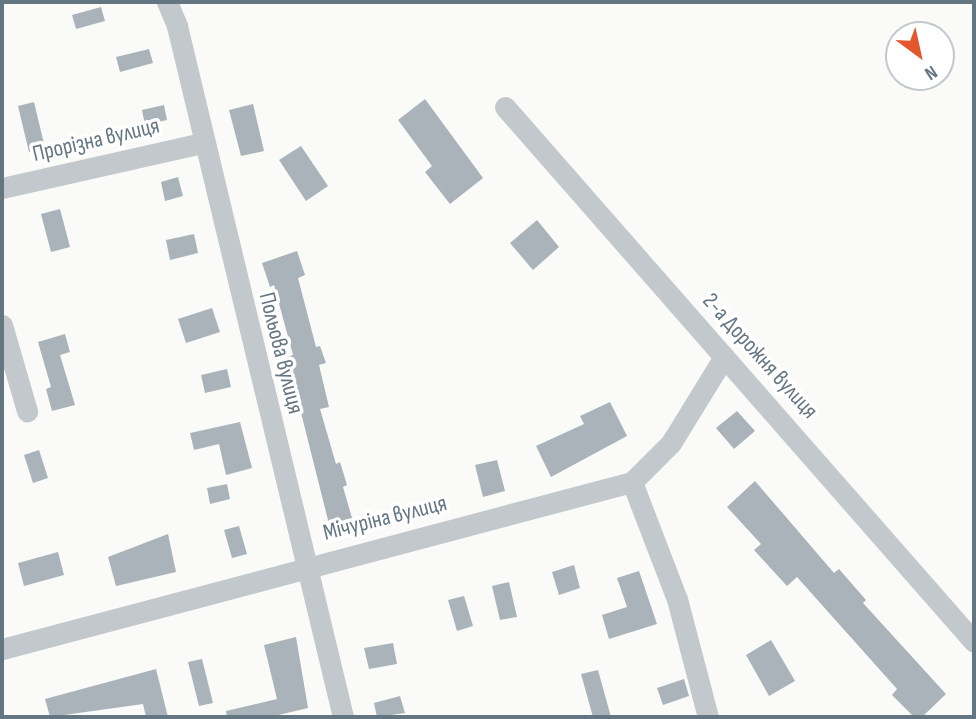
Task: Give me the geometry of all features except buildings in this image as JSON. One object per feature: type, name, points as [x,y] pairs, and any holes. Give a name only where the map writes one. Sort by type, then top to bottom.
[{"type":"street","name":"Польова вулиця","points":[[167,2],[177,26],[202,143],[343,717]]},
{"type":"street","name":"2-а Дорожня вулиця","points":[[505,107],[974,642]]},
{"type":"street","name":"Прорізна вулиця","points":[[2,188],[202,143]]},
{"type":"street","points":[[2,325],[27,411]]},
{"type":"street","points":[[708,717],[677,599],[632,482],[671,443],[724,357]]},
{"type":"street","name":"Мічуріна вулиця","points":[[2,649],[632,482]]}]
